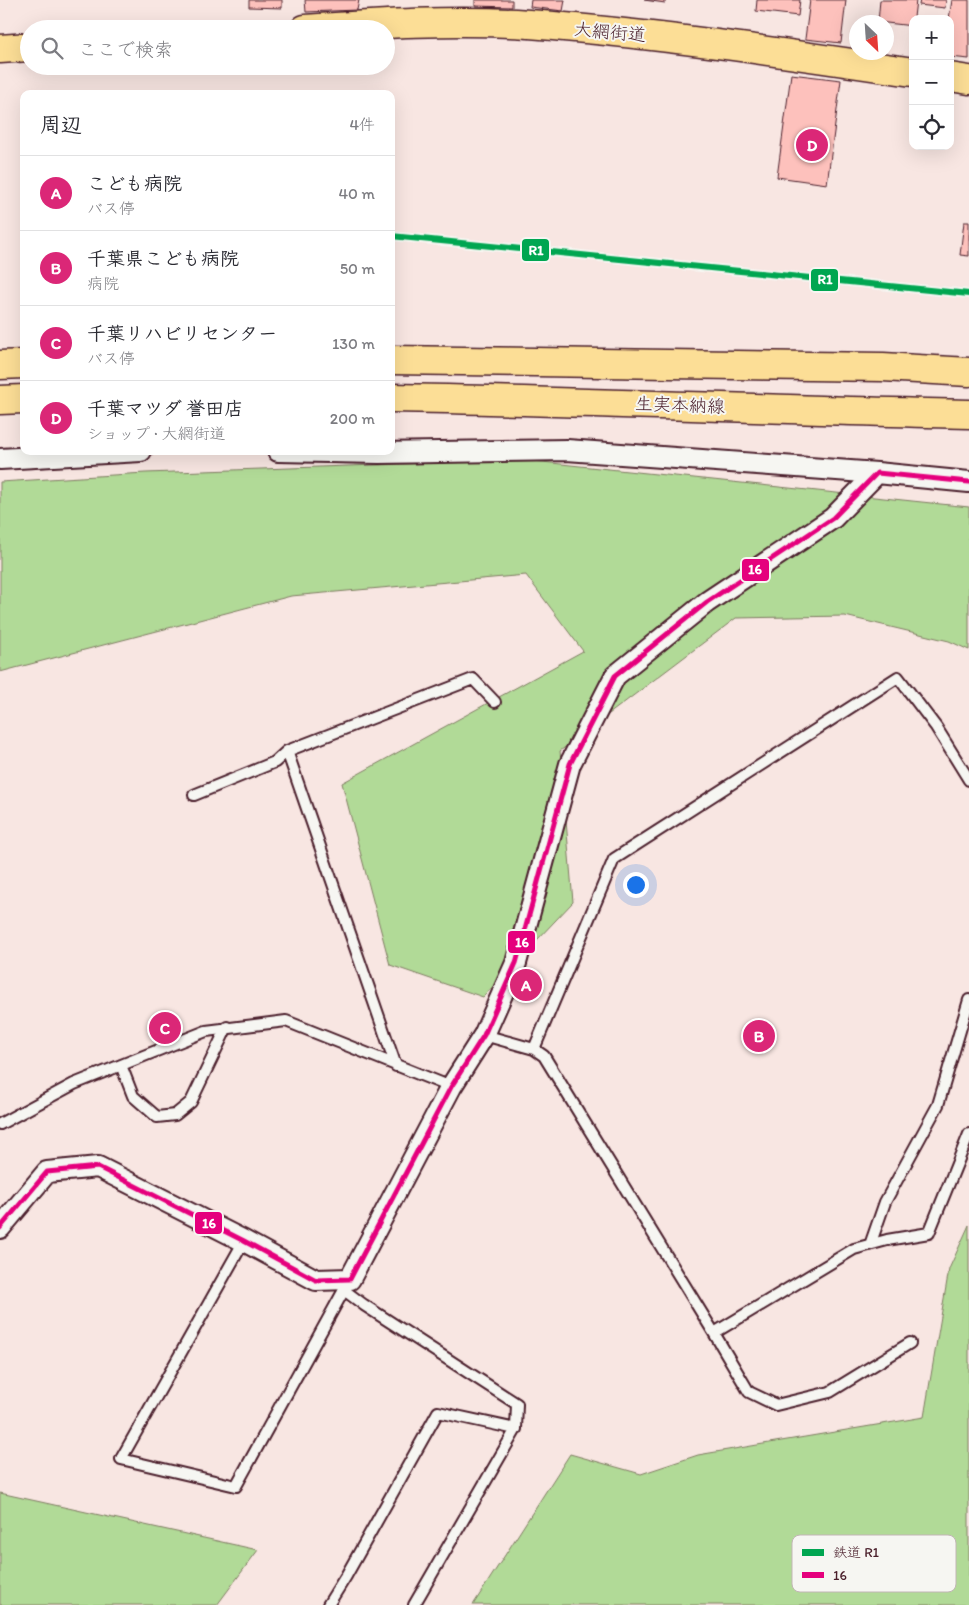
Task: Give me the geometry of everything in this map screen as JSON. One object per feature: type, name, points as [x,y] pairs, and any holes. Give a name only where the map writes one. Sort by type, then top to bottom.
[{"type":"main road","name":"大網街道","points":[[395,25],[446,22],[527,24],[689,40],[909,71]]},
{"type":"main road","points":[[0,49],[20,48]]},
{"type":"main road","points":[[954,78],[969,80]]},
{"type":"main road","points":[[395,360],[883,367],[969,372]]},
{"type":"main road","points":[[0,365],[20,364]]},
{"type":"main road","name":"生実本納線","points":[[395,398],[548,400],[969,414]]},
{"type":"main road","points":[[0,400],[20,400]]},
{"type":"street","points":[[395,453],[567,450],[877,473],[969,482]]},
{"type":"street","points":[[0,459],[70,455]]},
{"type":"street","points":[[0,1228],[47,1172],[98,1167],[316,1280],[347,1285],[451,1087],[484,1035],[516,963],[570,764],[615,676],[707,602],[834,518],[877,473]]},
{"type":"lane","points":[[534,1049],[614,859],[898,677],[936,727],[969,780]]},
{"type":"lane","points":[[194,795],[275,762],[288,752],[472,679],[495,702]]},
{"type":"lane","points":[[288,752],[396,1066]]},
{"type":"lane","points":[[870,1245],[885,1202],[938,1105],[969,1000]]},
{"type":"lane","points":[[0,1124],[74,1084],[206,1031],[286,1021],[451,1087]]},
{"type":"lane","points":[[121,1065],[133,1096],[157,1117],[175,1115],[192,1102],[227,1027]]},
{"type":"lane","points":[[484,1035],[534,1049],[544,1056],[749,1392],[776,1405],[830,1392],[910,1343]]},
{"type":"lane","points":[[714,1333],[854,1250],[929,1233],[969,1134]]},
{"type":"lane","points":[[244,1242],[121,1458],[236,1486],[347,1285],[364,1305],[516,1404],[516,1429],[414,1605]]},
{"type":"lane","points":[[328,1605],[438,1412],[516,1429]]},
{"type":"green space","points":[[523,460],[969,507],[969,650],[949,641],[845,616],[736,618],[560,751],[573,902],[483,997],[390,965],[342,783],[583,651],[526,575],[291,596],[0,672],[0,482],[145,473]]},
{"type":"green space","points":[[969,1225],[969,1605],[473,1605],[570,1454],[641,1474],[698,1455],[924,1417],[949,1269]]},
{"type":"green space","points":[[0,1493],[258,1550],[217,1605],[0,1605]]},
{"type":"building","points":[[249,0],[282,0],[282,8],[249,7]]},
{"type":"building","points":[[305,0],[359,0],[357,10],[306,12]]},
{"type":"building","points":[[475,0],[512,0],[512,7],[475,6]]},
{"type":"building","points":[[531,0],[565,0],[563,11],[530,7]]},
{"type":"building","points":[[644,0],[665,0],[665,3]]},
{"type":"building","points":[[757,0],[800,0],[798,16],[756,11]]},
{"type":"building","points":[[810,0],[846,0],[841,43],[805,39]]},
{"type":"building","points":[[880,0],[916,0],[914,15],[909,15],[909,26],[894,24],[894,15],[879,15]]},
{"type":"building","points":[[920,0],[946,0],[945,8],[919,5]]},
{"type":"building","points":[[952,0],[969,0],[969,59],[954,57],[954,15],[950,15]]},
{"type":"building","points":[[791,74],[841,80],[827,184],[777,177]]},
{"type":"building","points":[[964,222],[969,222],[969,256],[960,255]]},
{"type":"rail line","name":"R1","points":[[395,236],[969,294]]},
{"type":"transit line","name":"16","points":[[0,1228],[47,1172],[98,1167],[316,1280],[350,1279],[451,1087],[484,1035],[516,963],[570,764],[615,676],[707,602],[833,518],[877,473],[969,482]]},
{"type":"place","name":"千葉マツダ 誉田店","points":[[812,145]]},
{"type":"place","name":"こども病院","points":[[526,985]]},
{"type":"place","name":"千葉リハビリセンター","points":[[165,1028]]},
{"type":"place","name":"千葉県こども病院","points":[[759,1036]]}]
